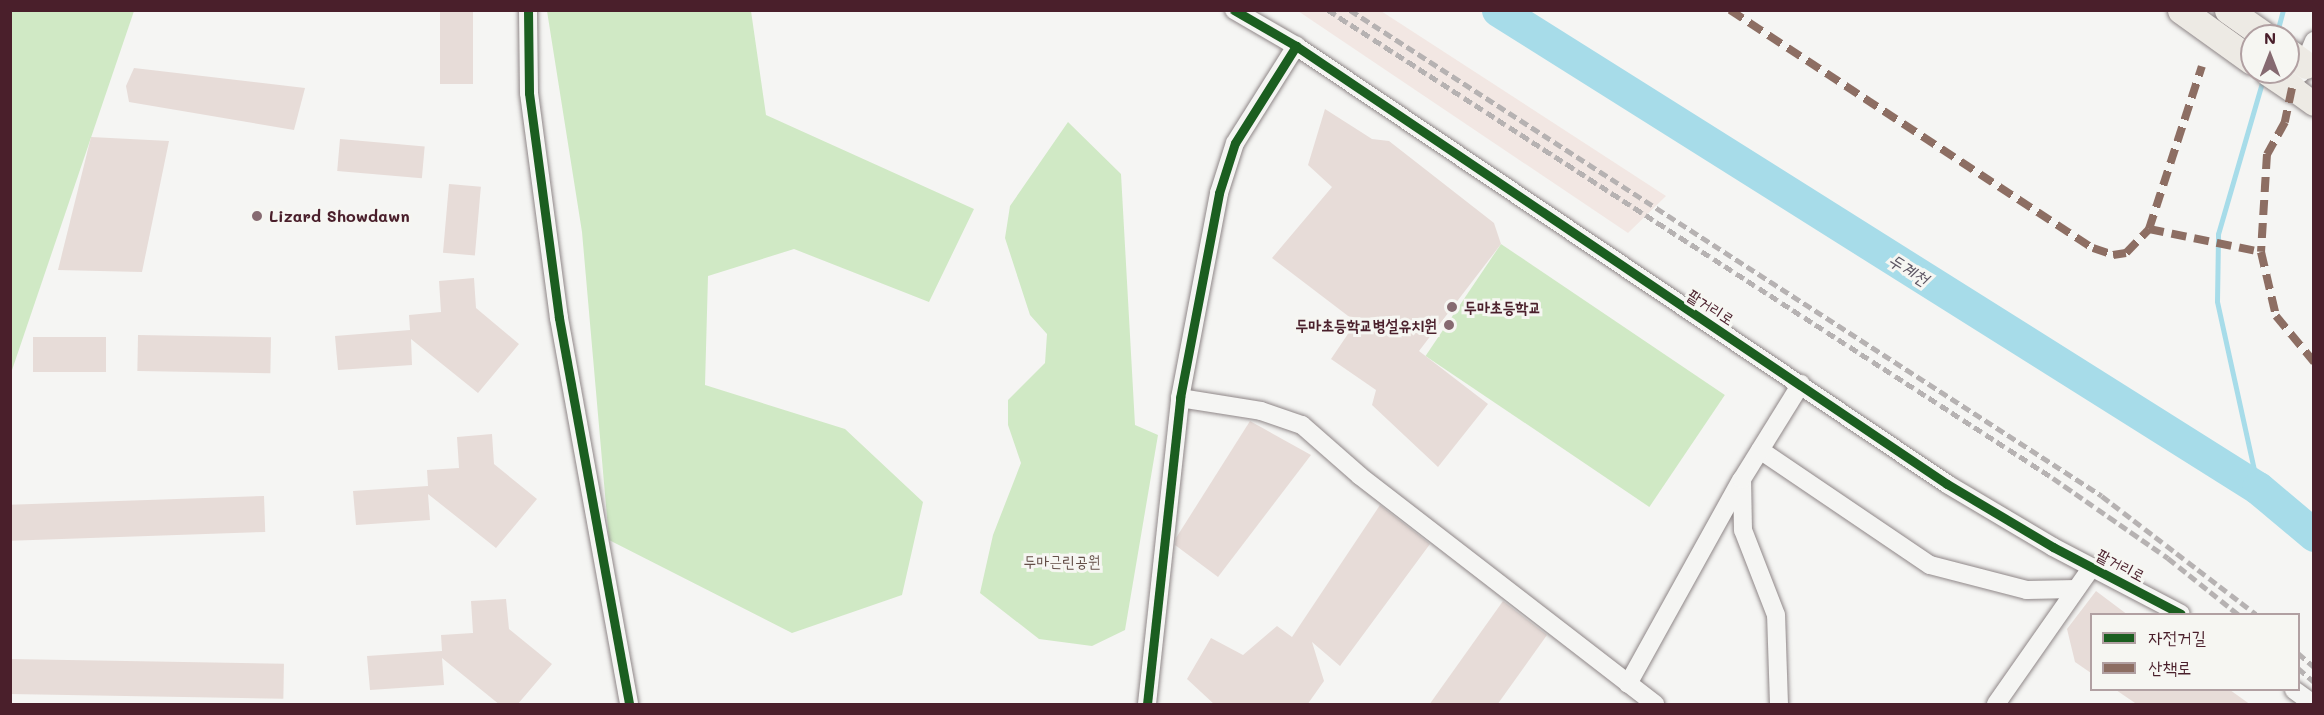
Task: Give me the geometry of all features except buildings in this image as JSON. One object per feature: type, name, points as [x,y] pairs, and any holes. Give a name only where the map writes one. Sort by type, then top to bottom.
[{"type":"highway","points":[[2181,10],[2240,53]]},
{"type":"highway","points":[[2228,10],[2248,24]]},
{"type":"highway","points":[[2286,84],[2292,88]]},
{"type":"main road","points":[[2292,88],[2313,104]]},
{"type":"street","points":[[528,10],[530,93],[559,318],[628,705]]},
{"type":"street","name":"팥거리로","points":[[1234,10],[1296,46],[1947,484],[2177,613]]},
{"type":"street","points":[[1147,705],[1180,398],[1219,193],[1235,143],[1296,46]]},
{"type":"street","points":[[2292,88],[2305,57]]},
{"type":"street","points":[[1628,684],[1742,479],[1801,384]]},
{"type":"street","points":[[1180,398],[1261,411],[1302,425],[1360,476],[1655,705]]},
{"type":"street","points":[[1760,450],[1930,565],[2027,590],[2076,590]]},
{"type":"street","points":[[1742,479],[1743,530],[1776,615],[1779,705]]},
{"type":"street","points":[[1996,705],[2092,567]]},
{"type":"street","points":[[2295,691],[2313,705]]},
{"type":"shaded area","points":[[1298,11],[1381,11],[1666,196],[1628,233]]},
{"type":"green space","points":[[10,11],[134,11],[11,373]]},
{"type":"green space","points":[[547,11],[751,11],[766,115],[974,209],[929,302],[794,249],[708,276],[705,385],[845,429],[923,502],[902,595],[792,633],[609,540],[582,232]]},
{"type":"green space","name":"두마근린공원","points":[[1068,122],[1121,174],[1135,425],[1158,435],[1125,630],[1092,646],[1039,639],[980,593],[993,535],[1021,463],[1008,425],[1008,400],[1045,363],[1047,334],[1030,315],[1005,238],[1010,206]]},
{"type":"green space","points":[[1501,244],[1725,395],[1649,507],[1426,356]]},
{"type":"waterway","name":"두계천","points":[[1498,10],[2258,488],[2314,535]]},
{"type":"waterway","points":[[2279,24],[2283,10]]},
{"type":"waterway","points":[[2258,488],[2217,301],[2218,234],[2262,84]]},
{"type":"railway","points":[[1328,10],[2053,478],[2168,558],[2237,613]]},
{"type":"railway","points":[[1350,10],[2102,496],[2255,613]]},
{"type":"railway","points":[[2300,655],[2314,667]]},
{"type":"railway","points":[[2300,670],[2314,682]]},
{"type":"marked path","points":[[1730,10],[2093,248],[2113,255],[2126,253],[2149,229],[2202,66]]},
{"type":"marked path","points":[[2292,88],[2285,122],[2267,154],[2261,252],[2276,316],[2314,362]]},
{"type":"marked path","points":[[2149,229],[2261,252]]},
{"type":"cycle path","points":[[528,10],[529,93],[559,318],[629,704]]},
{"type":"cycle path","points":[[1234,10],[1296,46],[1947,484],[2053,547],[2179,613]]},
{"type":"cycle path","points":[[1147,704],[1180,398],[1219,193],[1235,143],[1296,46]]},
{"type":"place","name":"Lizard Showdawn","points":[[257,216]]},
{"type":"place","name":"두마초등학교","points":[[1452,307]]},
{"type":"place","name":"두마초등학교병설유치원","points":[[1449,325]]}]
